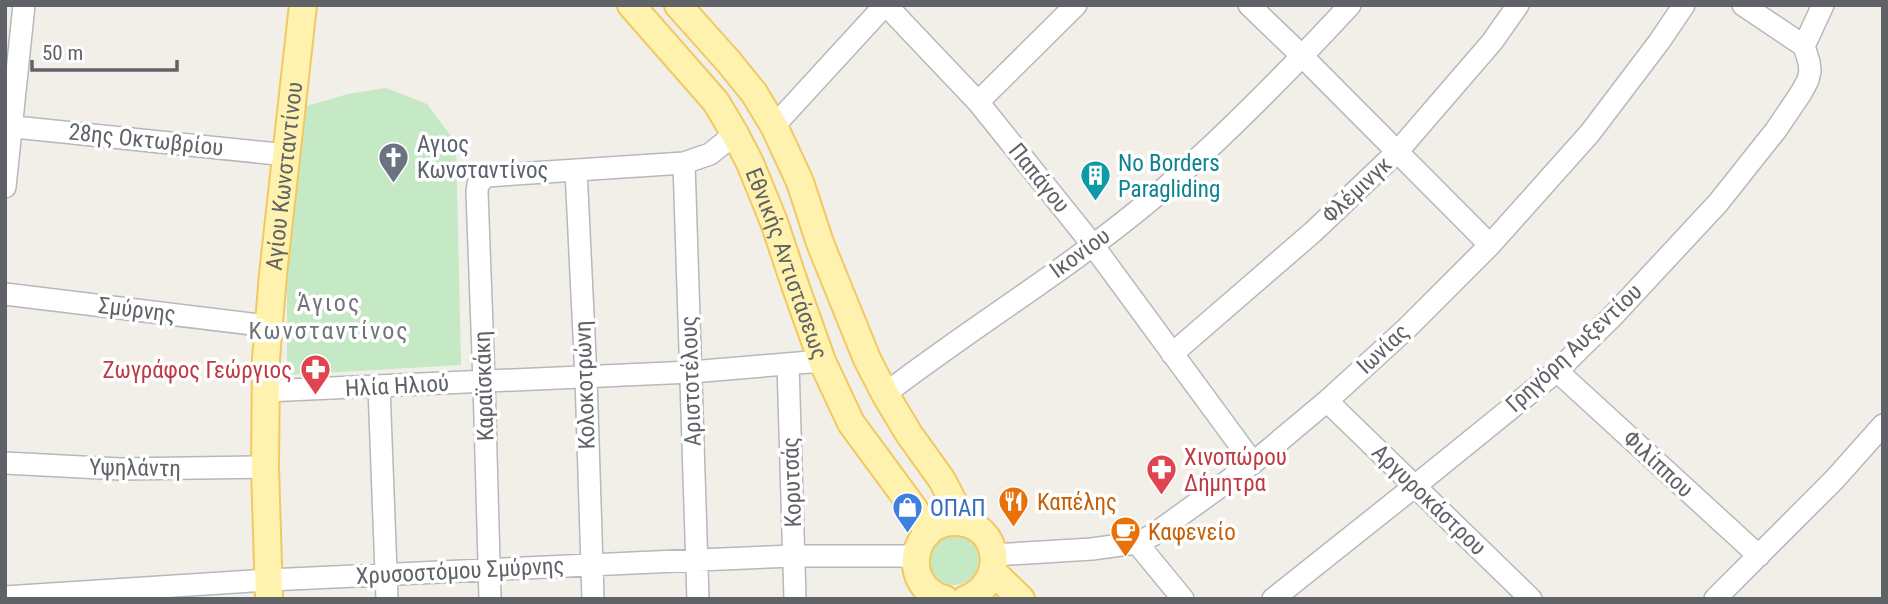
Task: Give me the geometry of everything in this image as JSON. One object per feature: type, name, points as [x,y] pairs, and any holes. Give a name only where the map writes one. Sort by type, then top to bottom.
[{"type":"main road","name":"Αγίου Κωνσταντίνου","points":[[269,589],[265,467],[268,326],[303,5]]},
{"type":"main road","name":"Εθνικής Αντιστάσεως","points":[[631,5],[716,102],[735,134],[774,222],[822,361],[851,423],[922,521],[921,545],[916,566],[923,585],[941,598]]},
{"type":"main road","name":"Εθνικής Αντιστάσεως","points":[[678,5],[729,61],[754,93],[774,126],[791,161],[820,243],[867,359],[909,434],[942,480],[964,523]]},
{"type":"main road","points":[[921,545],[939,525],[947,522],[964,523],[981,531],[991,546],[993,564],[983,589],[966,599]]},
{"type":"main road","points":[[993,564],[1021,599]]},
{"type":"street","points":[[5,187],[8,126],[24,5]]},
{"type":"street","points":[[774,126],[886,5]]},
{"type":"street","name":"Παπάγου","points":[[886,5],[978,102],[1092,244],[1253,463]]},
{"type":"street","points":[[978,102],[1076,5]]},
{"type":"street","points":[[1249,5],[1490,245]]},
{"type":"street","name":"Ικονίου","points":[[885,394],[1150,200],[1193,163],[1350,5]]},
{"type":"street","name":"Φλέμινγκ","points":[[1172,354],[1313,232],[1398,151],[1492,43],[1518,5]]},
{"type":"street","name":"Ιωνίας","points":[[993,564],[1137,543],[1153,535],[1253,463],[1327,401],[1407,328],[1490,245],[1590,133],[1684,5]]},
{"type":"street","points":[[1743,5],[1804,46],[1823,5]]},
{"type":"street","name":"Γρηγόρη Αυξεντίου","points":[[1273,599],[1557,371],[1611,318],[1718,203],[1776,130],[1808,80],[1809,62],[1804,46]]},
{"type":"street","name":"28ης Οκτωβρίου","points":[[8,126],[287,155]]},
{"type":"street","points":[[576,170],[684,163],[710,154],[735,134]]},
{"type":"street","name":"Αριστοτέλους","points":[[684,163],[698,599]]},
{"type":"street","name":"Καραϊσκάκη","points":[[490,599],[478,184],[486,176],[576,170]]},
{"type":"street","name":"Κολοκοτρώνη","points":[[576,170],[593,599]]},
{"type":"street","name":"Σμύρνης","points":[[5,294],[268,326]]},
{"type":"street","name":"Ηλία Ηλιού","points":[[265,391],[691,372],[822,361]]},
{"type":"street","name":"Κορυτσάς","points":[[788,364],[795,599]]},
{"type":"street","name":"Φιλίππου","points":[[1557,371],[1759,556]]},
{"type":"street","points":[[379,387],[387,599]]},
{"type":"street","name":"Αργυροκάστρου","points":[[1327,401],[1531,599]]},
{"type":"street","points":[[1715,599],[1834,480],[1883,425]]},
{"type":"street","name":"Υψηλάντη","points":[[5,463],[120,469],[265,467]]},
{"type":"street","points":[[1137,543],[1182,599]]},
{"type":"street","name":"Χρυσοστόμου Σμύρνης","points":[[5,597],[269,589],[386,574],[794,556],[921,545]]},
{"type":"green space","points":[[386,88],[427,104],[456,143],[461,365],[287,375],[287,270],[303,107],[348,94]]},
{"type":"green space","points":[[944,536],[964,536],[978,550],[978,570],[964,584],[944,584],[930,570],[930,550]]},
{"type":"place","name":"Αγιος Κωνσταντίνος","points":[[394,184]]},
{"type":"place","name":"No Borders Paragliding","points":[[1095,203]]},
{"type":"place","name":"Ζωγράφος Γεώργιος","points":[[315,397]]},
{"type":"place","name":"Χινοπώρου Δήμητρα","points":[[1161,497]]},
{"type":"place","name":"Καπέλης","points":[[1014,529]]},
{"type":"place","name":"ΟΠΑΠ","points":[[907,535]]},
{"type":"place","name":"Καφενείο","points":[[1125,559]]},
{"type":"district","name":"Άγιος Κωνσταντίνος","points":[[329,317]]}]
